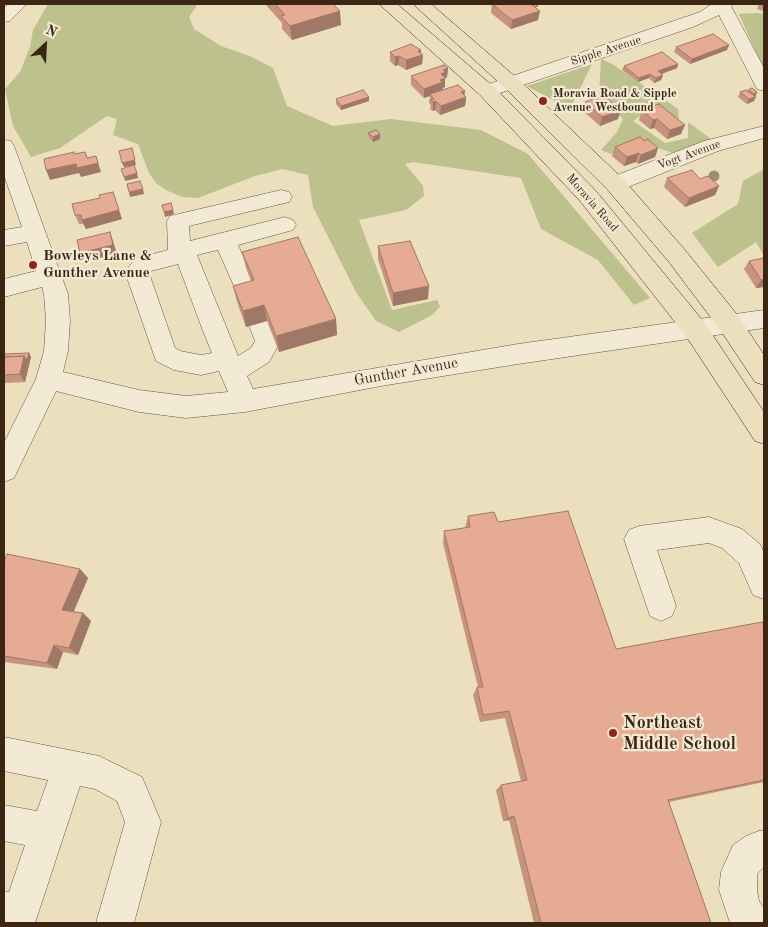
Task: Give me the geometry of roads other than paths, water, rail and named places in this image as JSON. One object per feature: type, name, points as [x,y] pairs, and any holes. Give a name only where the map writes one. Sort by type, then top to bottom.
[{"type":"main road","name":"Moravia Road","points":[[386,4],[487,91],[588,196],[695,328],[764,433]]},
{"type":"main road","name":"Moravia Road","points":[[421,4],[511,83],[615,184],[677,256],[730,324],[764,375]]},
{"type":"street","points":[[4,17],[18,4]]},
{"type":"street","points":[[723,4],[764,85]]},
{"type":"street","name":"Sipple Avenue","points":[[487,91],[706,16],[723,4]]},
{"type":"street","name":"Vogt Avenue","points":[[615,184],[711,146],[764,132]]},
{"type":"street","points":[[4,470],[49,379],[56,350],[58,321],[56,294],[36,233],[6,157]]},
{"type":"street","points":[[245,401],[188,259],[181,253],[178,221],[281,197]]},
{"type":"street","points":[[260,323],[268,342],[260,355],[230,365],[202,365],[174,360],[165,354],[137,272],[143,265],[225,240],[285,225]]},
{"type":"street","points":[[4,238],[36,233]]},
{"type":"street","points":[[225,240],[250,298]]},
{"type":"street","points":[[4,288],[50,276]]},
{"type":"street","name":"Gunther Avenue","points":[[49,379],[139,401],[186,407],[245,401],[391,374],[764,319]]},
{"type":"street","points":[[661,606],[639,539],[709,530],[732,538],[750,554],[764,585]]},
{"type":"street","points":[[4,754],[99,773],[130,789],[143,822],[116,923]]},
{"type":"street","points":[[4,910],[20,913],[70,766]]},
{"type":"street","points":[[4,824],[48,831]]},
{"type":"street","points":[[752,923],[743,909],[738,890],[739,872],[746,858],[759,849],[764,849]]},
{"type":"place","name":"Moravia Road & Sipple Avenue Westbound","points":[[543,101]]},
{"type":"place","name":"Bowleys Lane & Gunther Avenue","points":[[33,265]]},
{"type":"place","name":"Northeast Middle School","points":[[613,733]]}]
